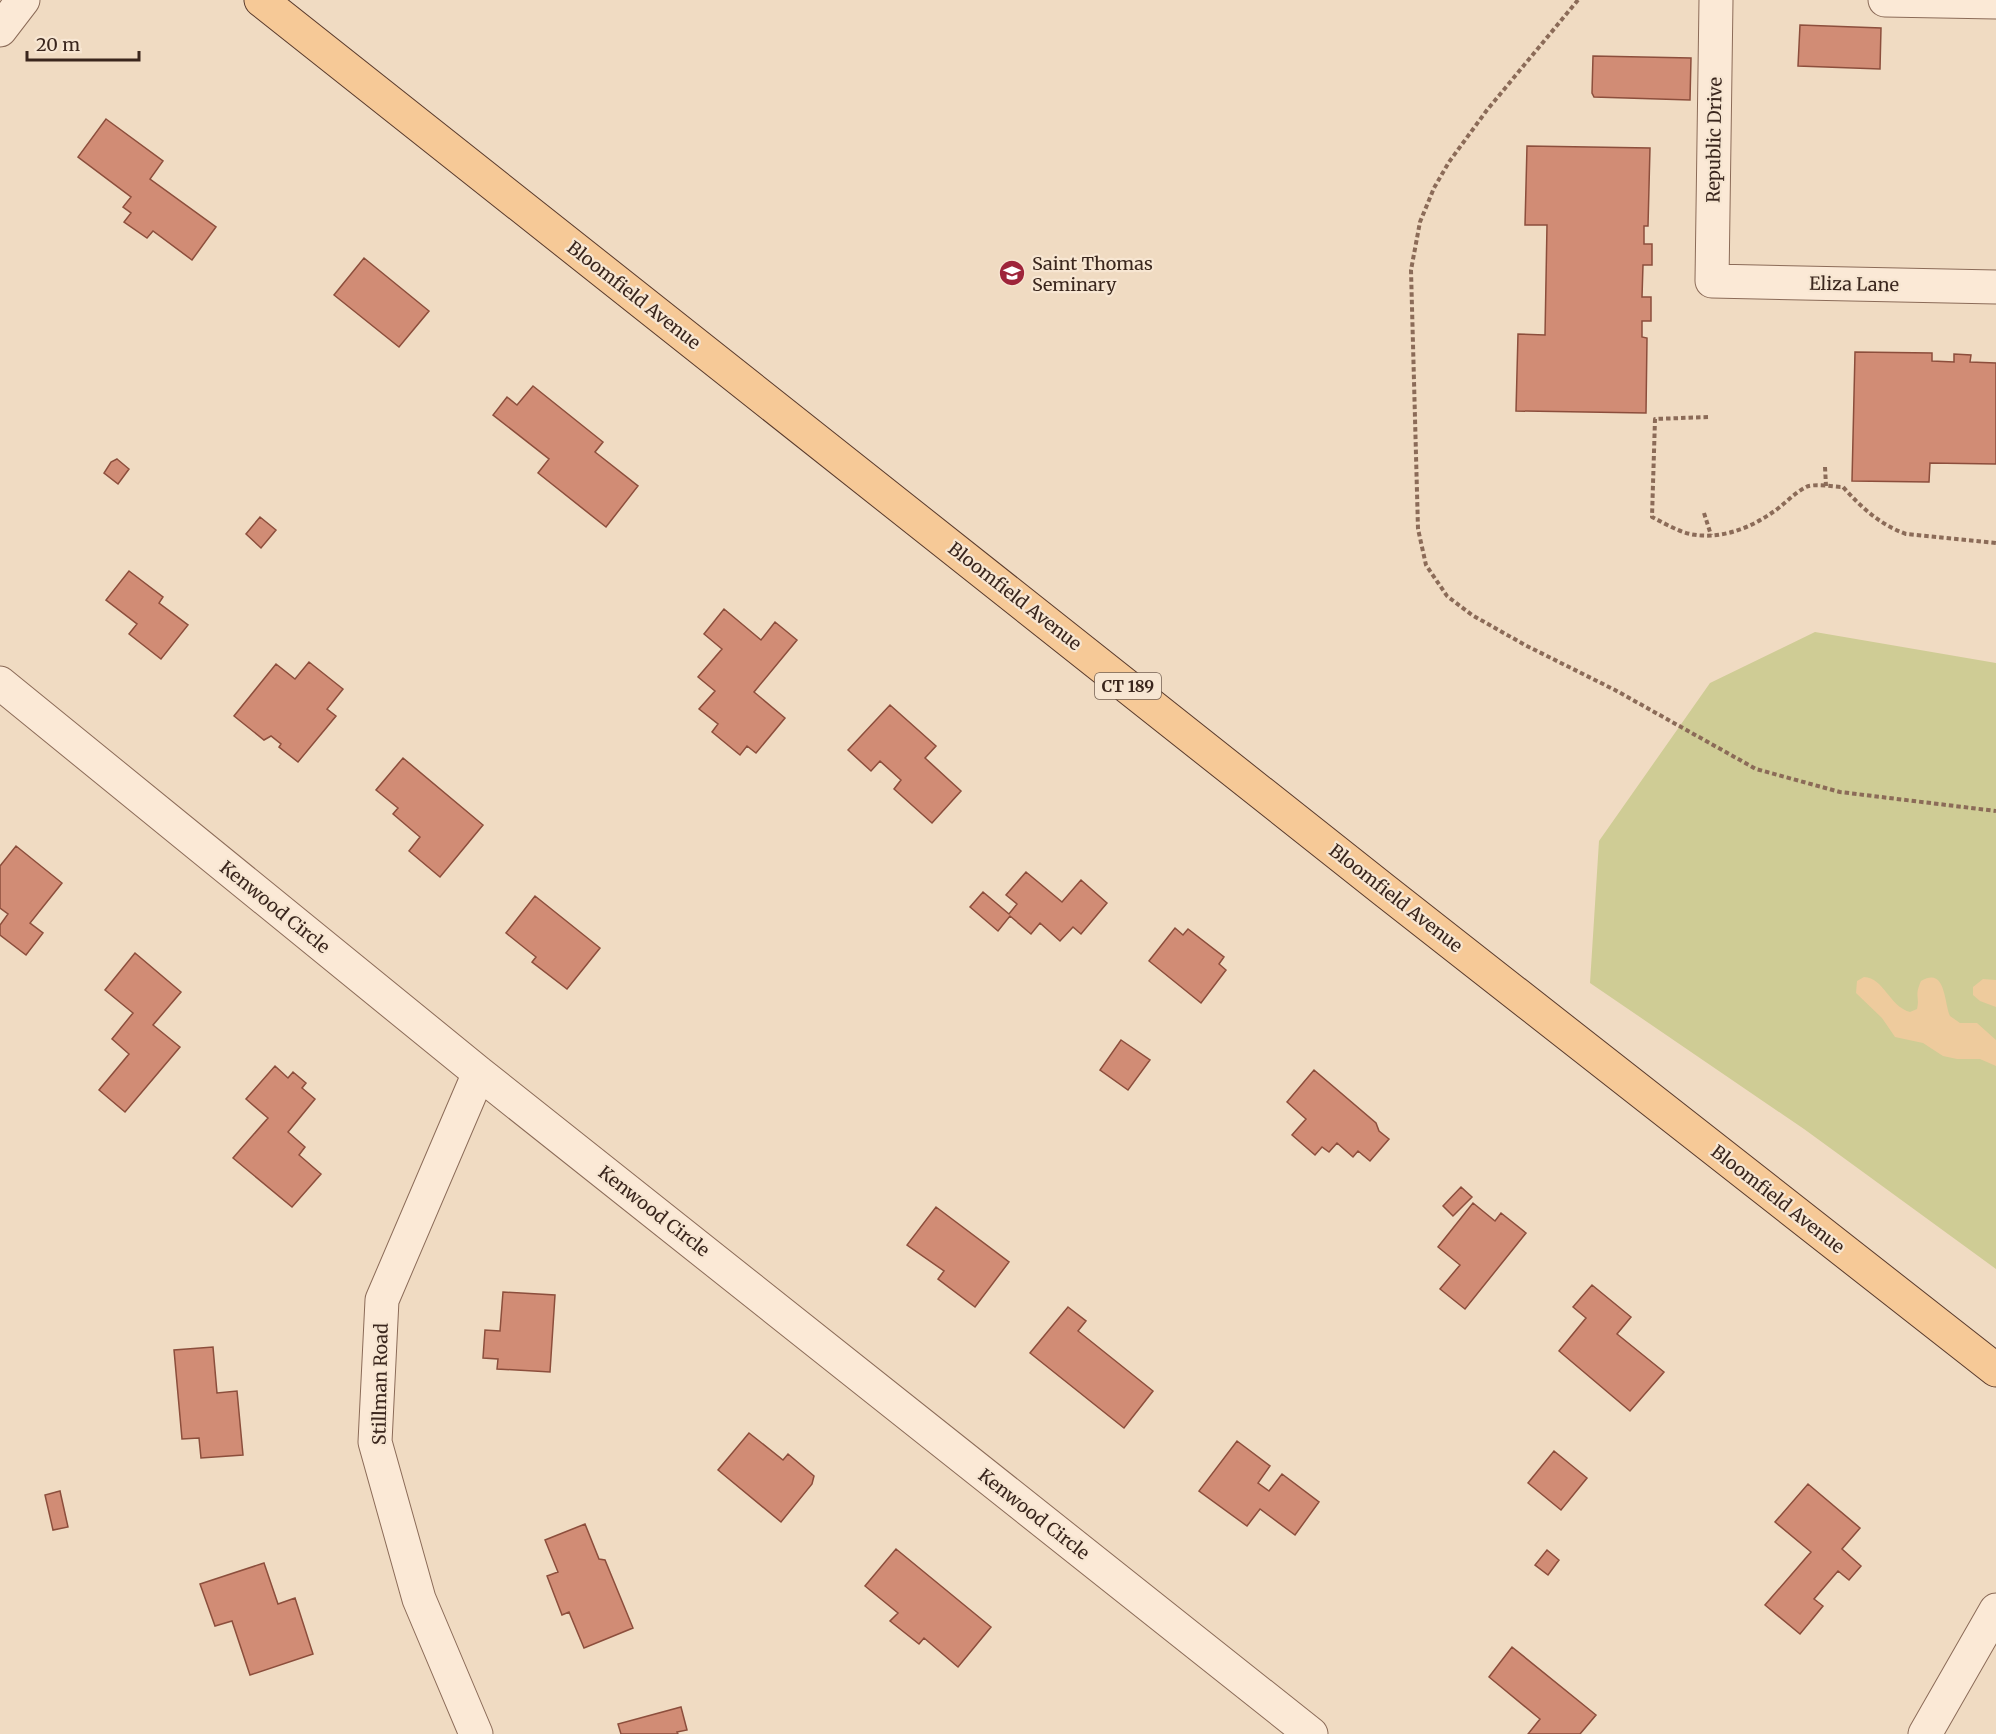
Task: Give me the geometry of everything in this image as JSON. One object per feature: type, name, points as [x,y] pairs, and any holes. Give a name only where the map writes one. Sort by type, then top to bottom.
[{"type":"main road","name":"Bloomfield Avenue","points":[[261,0],[1996,1370]]},
{"type":"street","points":[[0,30],[23,0]]},
{"type":"street","name":"Republic Drive","points":[[1712,281],[1716,0]]},
{"type":"street","points":[[1885,0],[1996,2]]},
{"type":"street","name":"Eliza Lane","points":[[1712,281],[1996,287]]},
{"type":"street","name":"Kenwood Circle","points":[[0,683],[479,1073],[1311,1734]]},
{"type":"street","name":"Stillman Road","points":[[477,1734],[419,1599],[375,1442],[382,1300],[479,1073]]},
{"type":"street","points":[[1925,1734],[1996,1610]]},
{"type":"path","points":[[1578,0],[1487,110],[1449,162],[1434,188],[1420,222],[1411,270],[1418,529],[1426,565],[1447,596],[1472,615],[1525,645],[1615,690],[1756,769],[1840,792],[1996,811]]},
{"type":"path","points":[[1708,417],[1655,419],[1652,517],[1690,534],[1731,533],[1772,513],[1808,486],[1843,487],[1871,516],[1892,529],[1906,534],[1996,543]]},
{"type":"path","points":[[1825,467],[1826,486]]},
{"type":"path","points":[[1704,513],[1711,535]]},
{"type":"shaded area","points":[[1815,632],[1996,663],[1996,1269],[1804,1129],[1590,983],[1599,841],[1710,683]]},
{"type":"sand","points":[[1864,977],[1877,982],[1897,1004],[1910,1012],[1917,1009],[1921,981],[1935,978],[1943,988],[1950,1016],[1960,1023],[1977,1023],[1996,1040],[1996,1066],[1980,1059],[1957,1059],[1943,1056],[1923,1043],[1895,1037],[1882,1018],[1856,993],[1857,981]]},
{"type":"sand","points":[[1983,979],[1996,980],[1996,1007],[1980,1001],[1973,995],[1973,987]]},
{"type":"building","points":[[1800,25],[1881,28],[1880,69],[1798,66]]},
{"type":"building","points":[[1593,56],[1691,58],[1690,100],[1594,97],[1592,93]]},
{"type":"building","points":[[106,119],[163,161],[150,179],[216,227],[192,260],[153,231],[147,238],[124,222],[131,213],[123,207],[131,197],[78,157]]},
{"type":"building","points":[[1527,146],[1650,148],[1648,226],[1644,226],[1644,244],[1652,244],[1652,265],[1643,265],[1642,297],[1651,297],[1651,321],[1642,321],[1642,337],[1647,338],[1646,413],[1516,411],[1518,334],[1545,335],[1547,225],[1525,225]]},
{"type":"building","points":[[364,258],[429,311],[399,347],[334,295]]},
{"type":"building","points":[[1855,352],[1932,353],[1932,361],[1954,362],[1954,354],[1971,355],[1970,362],[1996,363],[1996,464],[1930,463],[1929,482],[1852,481]]},
{"type":"building","points":[[533,386],[603,442],[595,452],[638,486],[606,527],[538,473],[549,459],[493,415],[507,397],[517,405]]},
{"type":"building","points":[[117,459],[129,469],[118,484],[104,473],[111,462]]},
{"type":"building","points":[[260,517],[276,530],[261,548],[246,534]]},
{"type":"building","points":[[129,571],[163,597],[159,603],[188,625],[161,659],[129,634],[137,624],[106,600]]},
{"type":"building","points":[[724,609],[761,640],[775,622],[797,640],[754,692],[785,718],[756,753],[747,746],[740,755],[712,732],[718,724],[699,709],[715,691],[698,677],[722,649],[704,634]]},
{"type":"building","points":[[309,662],[343,689],[327,709],[336,716],[298,762],[279,747],[281,744],[271,736],[264,740],[234,716],[276,664],[295,679]]},
{"type":"building","points":[[890,705],[936,746],[925,758],[961,791],[932,823],[894,789],[901,780],[880,761],[871,771],[848,750]]},
{"type":"building","points":[[403,758],[483,825],[440,877],[409,851],[420,837],[393,814],[398,808],[376,790]]},
{"type":"building","points":[[16,846],[62,883],[30,923],[43,933],[26,955],[0,935],[0,925],[8,914],[0,908],[0,866]]},
{"type":"building","points":[[1026,872],[1062,902],[1081,880],[1107,903],[1081,934],[1073,927],[1060,941],[1040,923],[1031,934],[1010,916],[998,931],[970,907],[983,892],[1009,914],[1017,904],[1006,895]]},
{"type":"building","points":[[535,896],[600,948],[567,989],[532,962],[536,957],[506,933]]},
{"type":"building","points":[[1175,928],[1183,935],[1188,929],[1224,957],[1219,964],[1226,970],[1201,1003],[1149,961]]},
{"type":"building","points":[[135,953],[181,992],[153,1025],[180,1047],[125,1112],[99,1090],[129,1054],[112,1039],[133,1013],[105,990]]},
{"type":"building","points":[[1121,1040],[1150,1060],[1128,1090],[1100,1070]]},
{"type":"building","points":[[275,1066],[288,1078],[293,1072],[306,1083],[302,1088],[315,1099],[288,1132],[305,1147],[299,1155],[321,1174],[292,1207],[233,1158],[268,1118],[246,1099]]},
{"type":"building","points":[[1314,1070],[1376,1123],[1379,1131],[1389,1139],[1370,1161],[1358,1151],[1353,1157],[1337,1143],[1329,1152],[1322,1147],[1315,1155],[1292,1135],[1306,1119],[1287,1102]]},
{"type":"building","points":[[1461,1187],[1472,1197],[1453,1216],[1443,1206]]},
{"type":"building","points":[[1473,1203],[1495,1221],[1501,1213],[1526,1233],[1465,1309],[1440,1289],[1460,1265],[1438,1247]]},
{"type":"building","points":[[936,1207],[1009,1262],[975,1307],[938,1279],[944,1271],[907,1245]]},
{"type":"building","points":[[1592,1285],[1631,1317],[1617,1334],[1664,1372],[1630,1411],[1559,1351],[1586,1318],[1573,1307]]},
{"type":"building","points":[[503,1292],[555,1295],[550,1372],[497,1369],[498,1359],[483,1358],[485,1330],[500,1331]]},
{"type":"building","points":[[1068,1307],[1086,1321],[1078,1331],[1153,1391],[1124,1428],[1030,1353]]},
{"type":"building","points":[[213,1347],[217,1393],[237,1391],[243,1455],[201,1458],[199,1438],[182,1439],[174,1350]]},
{"type":"building","points":[[749,1433],[783,1460],[788,1454],[814,1476],[812,1484],[781,1522],[718,1470]]},
{"type":"building","points":[[1237,1441],[1270,1466],[1258,1483],[1269,1491],[1282,1474],[1319,1502],[1295,1535],[1260,1509],[1247,1526],[1199,1491]]},
{"type":"building","points":[[1554,1451],[1587,1478],[1561,1510],[1528,1483]]},
{"type":"building","points":[[1808,1484],[1860,1528],[1842,1549],[1861,1566],[1849,1580],[1838,1571],[1814,1599],[1823,1606],[1800,1634],[1765,1605],[1811,1552],[1775,1522]]},
{"type":"building","points":[[60,1491],[68,1527],[53,1530],[45,1495]]},
{"type":"building","points":[[585,1524],[599,1559],[605,1560],[633,1628],[584,1648],[569,1612],[562,1615],[547,1576],[558,1572],[545,1540]]},
{"type":"building","points":[[896,1549],[991,1627],[958,1667],[924,1638],[919,1644],[890,1621],[898,1613],[865,1586]]},
{"type":"building","points":[[1547,1550],[1559,1560],[1548,1575],[1535,1565]]},
{"type":"building","points":[[264,1563],[278,1604],[295,1598],[313,1654],[250,1675],[232,1621],[215,1626],[200,1584]]},
{"type":"building","points":[[1512,1647],[1596,1715],[1580,1734],[1528,1734],[1540,1719],[1489,1677]]},
{"type":"building","points":[[681,1707],[687,1730],[677,1732],[678,1734],[621,1734],[618,1724]]},
{"type":"place","name":"Saint Thomas Seminary","points":[[1012,273]]}]
